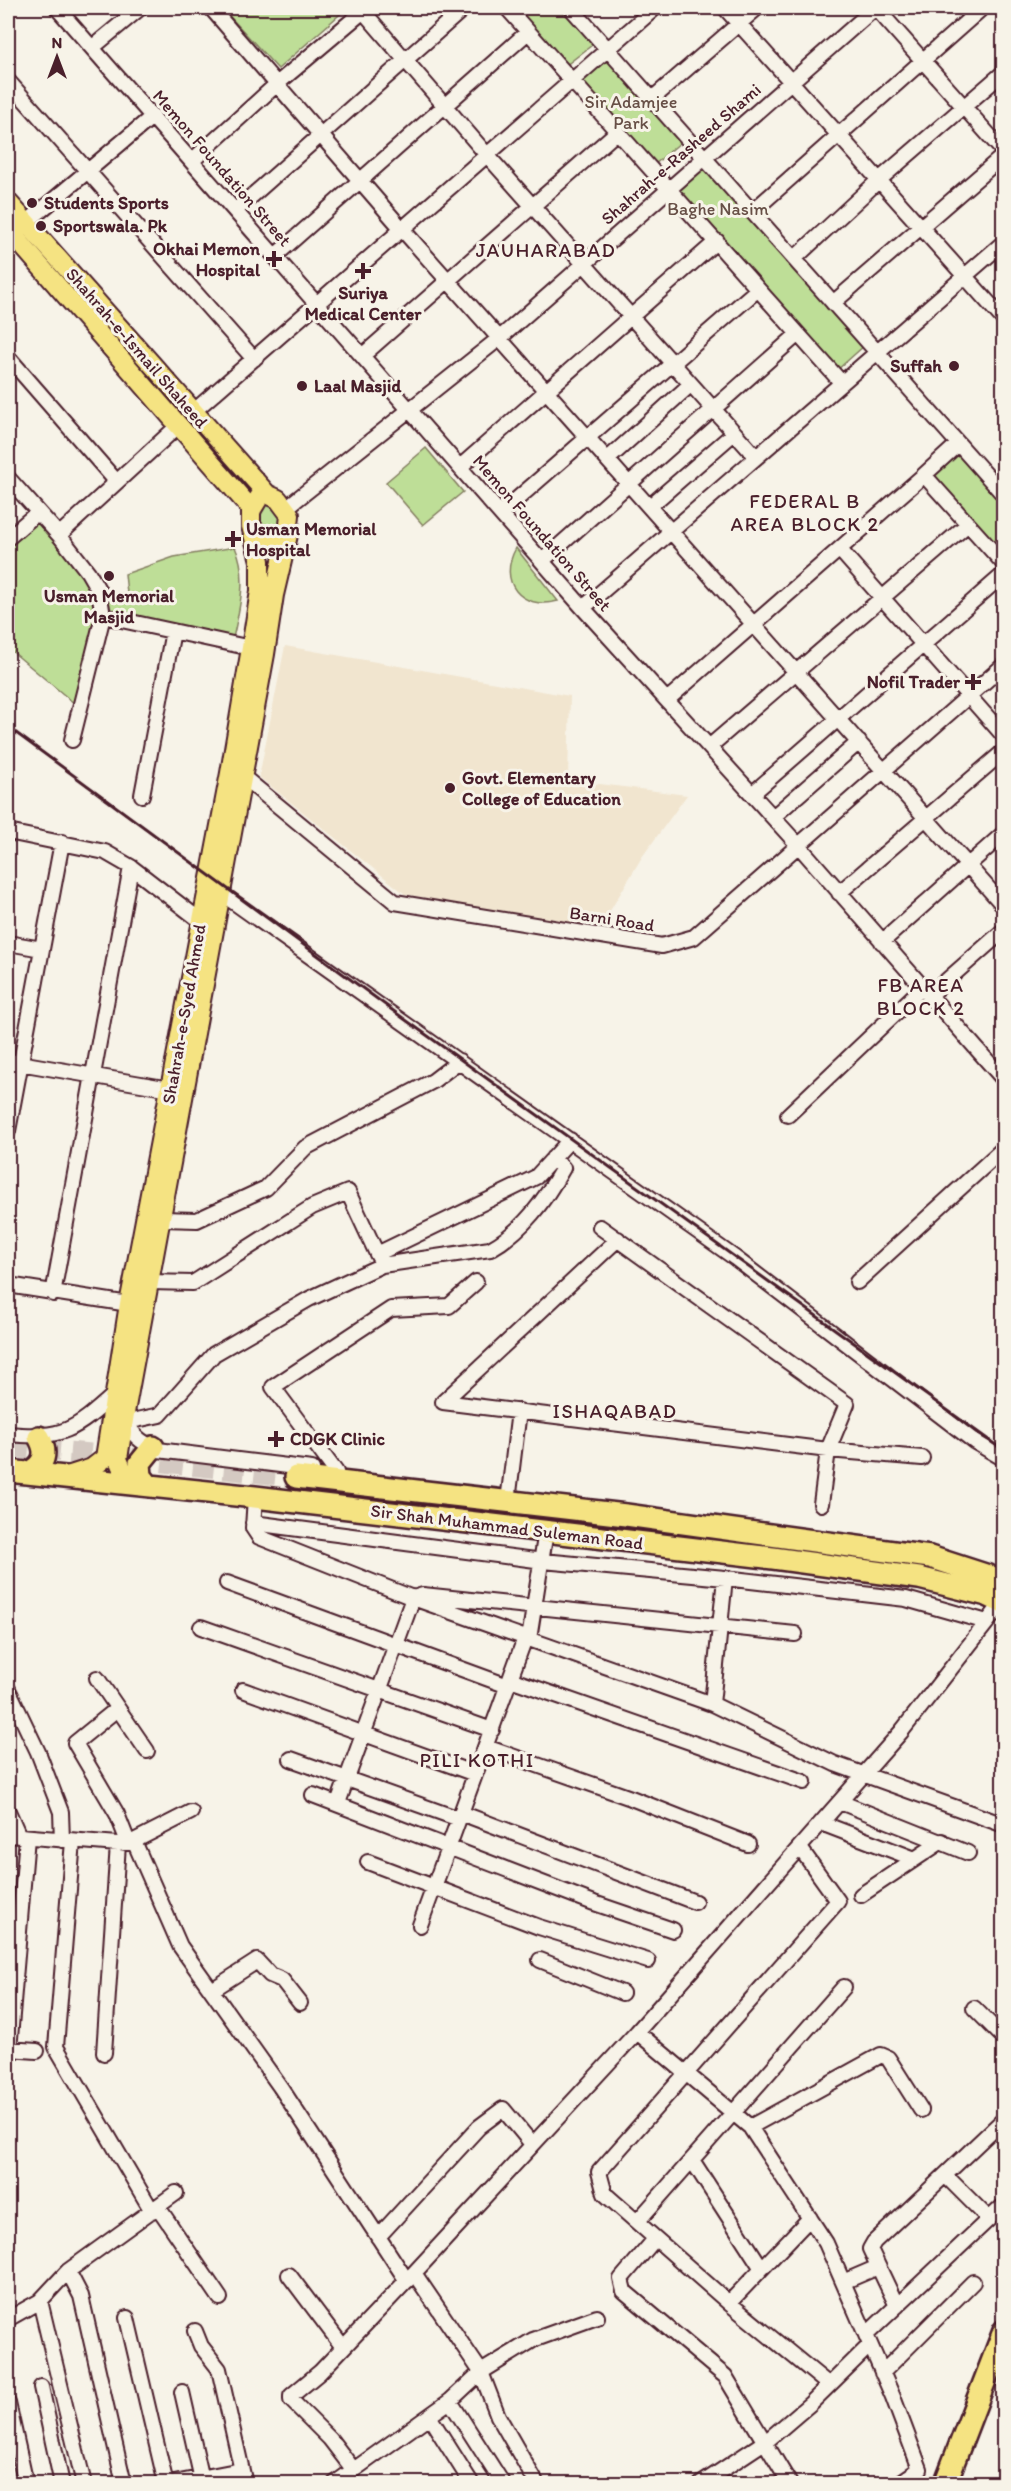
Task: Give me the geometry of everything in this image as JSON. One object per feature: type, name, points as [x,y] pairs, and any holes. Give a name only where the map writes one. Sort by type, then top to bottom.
[{"type":"highway","points":[[18,1472],[38,1468],[44,1458],[44,1447],[39,1437]]},
{"type":"highway","points":[[146,1485],[141,1476],[140,1462],[153,1448]]},
{"type":"highway","name":"Sir Shah Muhammad Suleman Road","points":[[18,1472],[546,1531],[919,1578],[987,1595],[1003,1602]]},
{"type":"highway","name":"Sir Shah Muhammad Suleman Road","points":[[296,1477],[626,1515],[930,1557],[998,1574]]},
{"type":"highway","points":[[948,2479],[1004,2331]]},
{"type":"main road","name":"Shahrah-e-Ismail Shaheed","points":[[8,202],[13,231],[179,425],[252,518]]},
{"type":"main road","name":"Shahrah-e-Ismail Shaheed","points":[[13,231],[193,412],[267,494]]},
{"type":"main road","points":[[267,494],[278,499],[286,508],[290,524],[288,535],[281,543],[267,543],[252,518],[260,496],[267,494]]},
{"type":"main road","name":"Shahrah-e-Syed Ahmed","points":[[236,775],[260,591],[260,561],[252,518]]},
{"type":"main road","name":"Shahrah-e-Syed Ahmed","points":[[65,1477],[92,1468],[105,1458],[123,1408],[162,1219],[214,892],[236,775],[288,535]]},
{"type":"main road","name":"Shahrah-e-Syed Ahmed","points":[[146,1485],[123,1471],[118,1458],[129,1304],[201,921],[214,892]]},
{"type":"street","name":"Memon Foundation Street","points":[[57,8],[193,160],[316,305],[583,608],[799,846],[1004,1080]]},
{"type":"street","points":[[93,47],[140,8]]},
{"type":"street","points":[[211,8],[402,229],[501,337],[753,625],[885,770],[1004,906]]},
{"type":"street","points":[[236,210],[464,8]]},
{"type":"street","points":[[507,8],[841,382]]},
{"type":"street","points":[[571,8],[1003,492]]},
{"type":"street","points":[[193,412],[655,8]]},
{"type":"street","points":[[725,8],[1004,320]]},
{"type":"street","points":[[652,99],[757,8]]},
{"type":"street","points":[[833,303],[1004,153],[876,8]]},
{"type":"street","name":"Shahrah-e-Rasheed Shami","points":[[286,508],[411,411],[501,337],[669,187],[876,8]]},
{"type":"street","points":[[752,212],[981,8]]},
{"type":"street","points":[[193,160],[365,9],[405,60],[487,155],[756,457]]},
{"type":"street","points":[[275,256],[528,32]]},
{"type":"street","points":[[794,259],[879,180],[1004,72]]},
{"type":"street","points":[[8,81],[254,359]]},
{"type":"street","points":[[13,231],[153,116]]},
{"type":"street","points":[[362,356],[618,131]]},
{"type":"street","points":[[460,467],[549,392],[717,241]]},
{"type":"street","points":[[583,608],[1004,242]]},
{"type":"street","points":[[501,513],[758,289]]},
{"type":"street","points":[[542,561],[714,411],[798,334]]},
{"type":"street","points":[[8,357],[116,481]]},
{"type":"street","points":[[608,459],[691,384]]},
{"type":"street","points":[[59,535],[179,425]]},
{"type":"street","points":[[650,506],[734,433]]},
{"type":"street","points":[[667,700],[958,444]]},
{"type":"street","points":[[924,475],[1004,564]]},
{"type":"street","points":[[8,478],[59,535],[88,572],[99,591],[103,616],[72,740]]},
{"type":"street","points":[[8,538],[37,513]]},
{"type":"street","points":[[709,747],[968,524]]},
{"type":"street","points":[[840,550],[1004,736]]},
{"type":"street","points":[[752,794],[1004,574]]},
{"type":"street","points":[[103,616],[251,648]]},
{"type":"street","points":[[142,795],[172,631]]},
{"type":"street","name":"Barni Road","points":[[236,775],[395,902],[662,946],[694,937],[1004,665]]},
{"type":"street","points":[[772,817],[859,742]]},
{"type":"street","points":[[839,893],[1004,751]]},
{"type":"street","points":[[8,832],[105,852],[130,867],[201,921]]},
{"type":"street","points":[[882,942],[1004,833]]},
{"type":"street","points":[[8,1131],[14,1062],[42,948],[62,842]]},
{"type":"street","points":[[53,1294],[130,867]]},
{"type":"street","points":[[214,892],[459,1061],[735,1258],[975,1442],[1004,1459]]},
{"type":"street","points":[[788,1115],[926,992],[1004,930]]},
{"type":"street","points":[[8,943],[42,948]]},
{"type":"street","points":[[162,1219],[197,1220],[266,1188],[305,1148],[433,1081],[459,1061]]},
{"type":"street","points":[[14,1062],[170,1089]]},
{"type":"street","points":[[8,1434],[39,1437],[59,1434],[123,1408],[160,1415],[214,1354],[380,1259],[536,1177],[570,1140]]},
{"type":"street","points":[[857,1282],[1004,1148]]},
{"type":"street","points":[[380,1259],[490,1249],[506,1240],[544,1202],[564,1168],[552,1158]]},
{"type":"street","points":[[150,1282],[193,1283],[312,1207],[348,1192],[380,1259]]},
{"type":"street","points":[[600,1227],[844,1401],[847,1407],[828,1450],[821,1504]]},
{"type":"street","points":[[618,1239],[443,1402],[828,1450],[921,1458]]},
{"type":"street","points":[[336,1472],[273,1386],[392,1309],[449,1306],[477,1282]]},
{"type":"street","points":[[8,1285],[53,1294],[129,1304]]},
{"type":"street","points":[[123,1408],[131,1432],[153,1448],[546,1497],[626,1515]]},
{"type":"street","points":[[509,1493],[519,1411]]},
{"type":"street","points":[[255,1497],[254,1523],[255,1532],[259,1537],[413,1598],[712,1704],[807,1752],[1004,1825]]},
{"type":"street","points":[[254,1523],[543,1561],[725,1578],[906,1599],[987,1622]]},
{"type":"street","points":[[420,1925],[527,1638],[536,1605],[546,1531]]},
{"type":"street","points":[[712,1704],[725,1578]]},
{"type":"street","points":[[227,1583],[396,1644],[804,1782]]},
{"type":"street","points":[[413,1598],[423,1595],[536,1605],[795,1634]]},
{"type":"street","points":[[338,1803],[413,1598]]},
{"type":"street","points":[[353,2469],[330,2439],[291,2400],[291,2396],[343,2347],[410,2277],[637,2032],[864,1775],[1003,1602]]},
{"type":"street","points":[[201,1627],[492,1730]]},
{"type":"street","points":[[97,1678],[147,1751]]},
{"type":"street","points":[[8,1689],[38,1752],[61,1812],[68,1840],[56,2047],[155,2209],[220,2298]]},
{"type":"street","points":[[243,1690],[475,1774]]},
{"type":"street","points":[[117,1709],[75,1743],[117,1814],[126,1842],[180,1947],[212,1990],[378,2237],[481,2372],[498,2416],[537,2484]]},
{"type":"street","points":[[486,1746],[631,1798],[748,1844]]},
{"type":"street","points":[[291,1759],[460,1816],[695,1902]]},
{"type":"street","points":[[313,1795],[594,1903],[674,1930]]},
{"type":"street","points":[[840,1802],[968,1853]]},
{"type":"street","points":[[8,1811],[18,1836],[8,2050],[36,2051]]},
{"type":"street","points":[[18,1836],[126,1842],[190,1812]]},
{"type":"street","points":[[821,1823],[915,1859]]},
{"type":"street","points":[[861,1895],[942,1841]]},
{"type":"street","points":[[104,2053],[126,1842]]},
{"type":"street","points":[[800,1848],[838,1901],[599,2172],[605,2194],[729,2303],[829,2385]]},
{"type":"street","points":[[368,1862],[539,1927],[648,1961]]},
{"type":"street","points":[[540,1960],[622,1993]]},
{"type":"street","points":[[212,1990],[257,1961],[270,1975],[282,1980],[300,2003]]},
{"type":"street","points":[[637,2222],[844,1987]]},
{"type":"street","points":[[974,2008],[1004,2038]]},
{"type":"street","points":[[637,2032],[750,2127],[826,2243],[920,2469],[898,2484]]},
{"type":"street","points":[[750,2127],[881,2055],[888,2058],[921,2110]]},
{"type":"street","points":[[378,2237],[479,2127],[503,2109],[532,2144]]},
{"type":"street","points":[[897,2306],[870,2249],[873,2242],[1004,2119]]},
{"type":"street","points":[[692,2160],[761,2267]]},
{"type":"street","points":[[945,2175],[989,2219]]},
{"type":"street","points":[[8,2319],[40,2301],[69,2271],[176,2193]]},
{"type":"street","points":[[701,2484],[718,2479],[765,2442],[829,2385],[897,2306],[1004,2205]]},
{"type":"street","points":[[729,2303],[810,2218]]},
{"type":"street","points":[[655,2239],[621,2279],[624,2291],[725,2376],[790,2484]]},
{"type":"street","points":[[843,2282],[878,2266]]},
{"type":"street","points":[[69,2271],[81,2296],[124,2484]]},
{"type":"street","points":[[289,2275],[343,2347]]},
{"type":"street","points":[[882,2373],[973,2282]]},
{"type":"street","points":[[40,2301],[84,2484]]},
{"type":"street","points":[[334,2484],[450,2401],[481,2372],[533,2340],[597,2317]]},
{"type":"street","points":[[127,2318],[168,2484],[243,2477],[219,2369],[201,2346],[195,2331]]},
{"type":"street","points":[[41,2387],[62,2484]]},
{"type":"street","points":[[182,2391],[202,2480]]},
{"type":"street","points":[[450,2401],[503,2484]]},
{"type":"street","points":[[8,2403],[26,2484]]},
{"type":"street","points":[[429,2416],[472,2484]]},
{"type":"shaded area","name":"Govt. Elementary College of Education","points":[[285,646],[570,696],[568,780],[687,795],[642,857],[598,931],[405,894],[259,777]]},
{"type":"green space","points":[[222,8],[347,8],[278,69]]},
{"type":"green space","points":[[513,8],[564,8],[596,42],[565,66]]},
{"type":"green space","name":"Sir Adamjee Park","points":[[608,59],[681,142],[654,165],[581,82]]},
{"type":"green space","name":"Baghe Nasim","points":[[703,163],[865,345],[836,371],[673,188]]},
{"type":"green space","points":[[958,444],[1003,495],[1003,565],[924,475]]},
{"type":"green space","points":[[426,448],[463,492],[423,525],[386,482]]},
{"type":"green space","points":[[263,501],[281,506],[284,537],[258,532],[257,509]]},
{"type":"green space","points":[[37,522],[86,579],[98,618],[75,704],[8,648],[8,546]]},
{"type":"green space","points":[[235,547],[242,580],[233,638],[112,614],[108,598],[127,593],[125,574],[174,557]]},
{"type":"green space","points":[[516,548],[558,601],[533,602],[523,598],[516,591],[509,572]]},
{"type":"tunnel","points":[[8,1447],[103,1455],[296,1477]]},
{"type":"railway","points":[[8,727],[403,1018],[1004,1451]]},
{"type":"place","name":"Students Sports","points":[[32,203]]},
{"type":"place","name":"Sportswala. Pk","points":[[41,226]]},
{"type":"place","name":"Okhai Memon Hospital","points":[[274,259]]},
{"type":"place","name":"Suriya Medical Center","points":[[363,271]]},
{"type":"place","name":"Suffah","points":[[954,366]]},
{"type":"place","name":"Laal Masjid","points":[[302,386]]},
{"type":"place","name":"Usman Memorial Hospital","points":[[233,539]]},
{"type":"place","name":"Usman Memorial Masjid","points":[[109,576]]},
{"type":"place","name":"Nofil Trader","points":[[973,682]]},
{"type":"place","name":"Govt. Elementary College of Education","points":[[450,788]]},
{"type":"place","name":"CDGK Clinic","points":[[276,1439]]},
{"type":"district","name":"JAUHARABAD","points":[[546,250]]},
{"type":"district","name":"FEDERAL B AREA BLOCK 2","points":[[805,512]]},
{"type":"district","name":"FB AREA BLOCK 2","points":[[921,996]]},
{"type":"district","name":"ISHAQABAD","points":[[615,1411]]},
{"type":"district","name":"PILI KOTHI","points":[[477,1760]]}]
